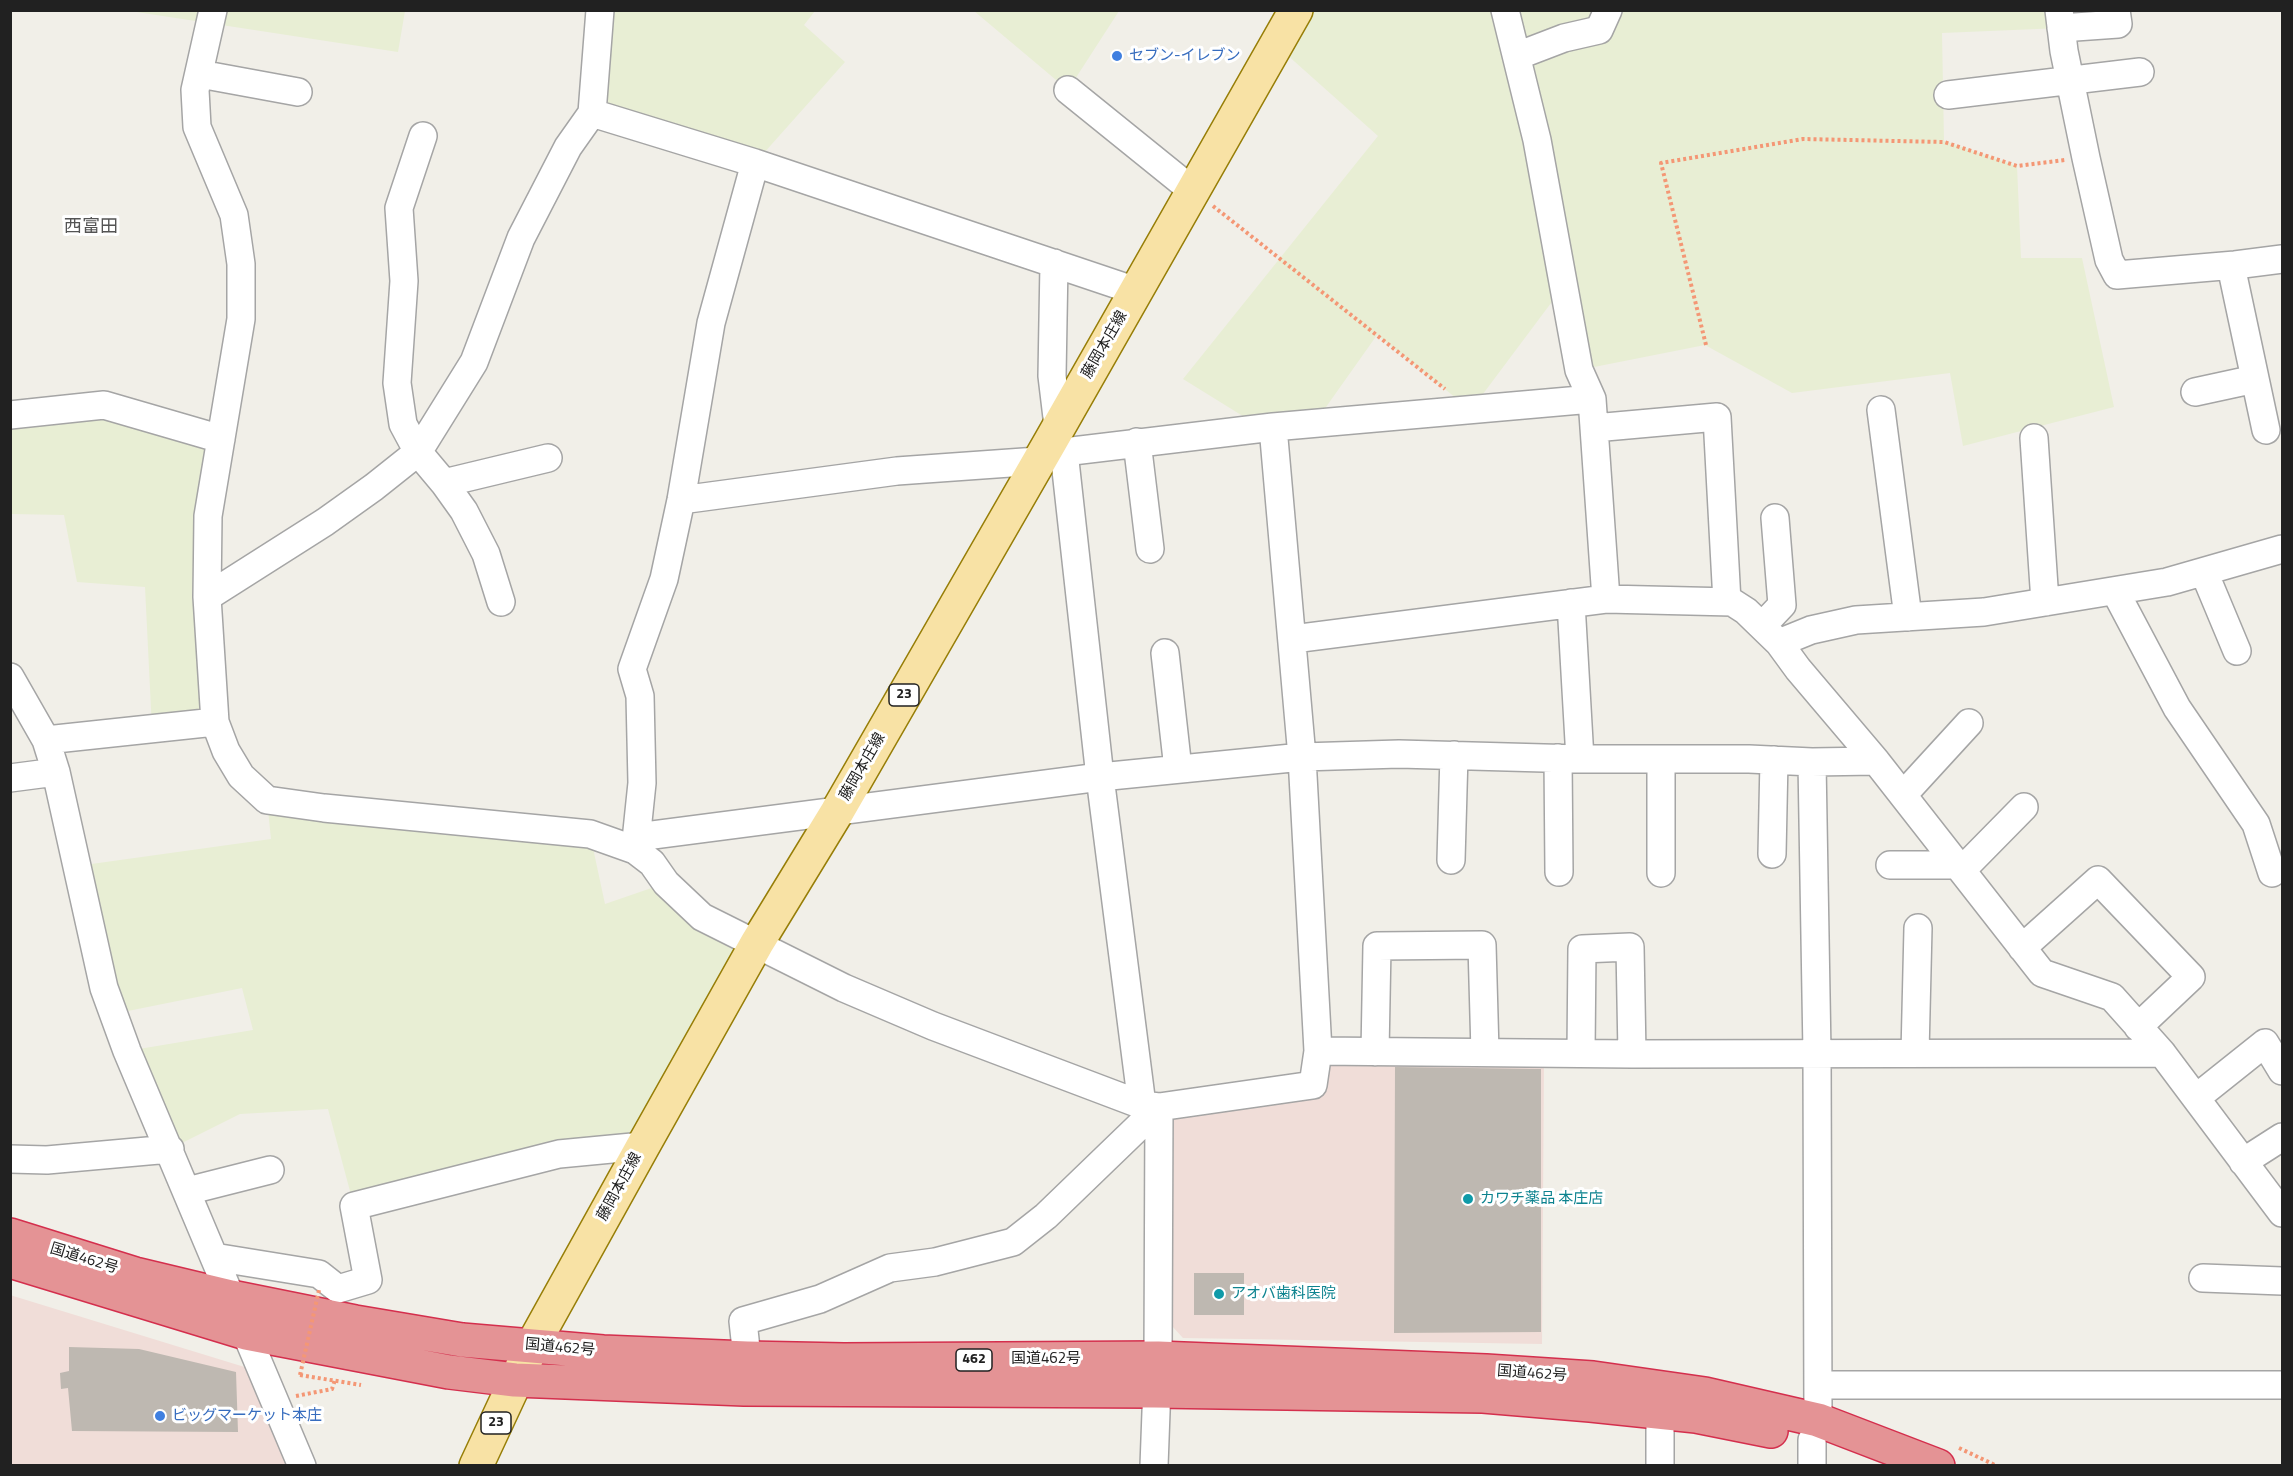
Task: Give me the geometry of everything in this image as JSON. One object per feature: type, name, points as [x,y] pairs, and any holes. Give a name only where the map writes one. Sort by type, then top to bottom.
[{"type":"highway","name":"国道462号","points":[[10,1235],[135,1274],[231,1297],[355,1322],[462,1340],[603,1352],[747,1358],[844,1360],[1158,1358],[1486,1371],[1593,1378],[1705,1394],[1814,1442],[1884,1466]]},
{"type":"highway","name":"国道462号","points":[[10,1261],[246,1333],[438,1370],[515,1380],[744,1389],[1155,1391],[1483,1396],[1696,1416],[1938,1466]]},
{"type":"main road","name":"藤岡本庄線","points":[[476,1466],[532,1346],[642,1146],[757,943],[837,812],[1052,446],[1193,191],[1287,14]]},
{"type":"street","points":[[213,10],[195,90],[197,127],[234,215],[242,264],[241,319],[208,516],[207,597],[215,722],[226,751],[241,776],[267,800],[324,808],[590,834],[635,850],[652,863],[666,883],[702,917],[844,987],[923,1022],[1150,1106],[1313,1085],[1318,1051],[1302,757],[1273,427]]},
{"type":"street","points":[[207,597],[333,516],[418,452],[474,362],[521,238],[568,147],[592,113],[600,10]]},
{"type":"street","points":[[1505,10],[1537,140],[1579,370],[1592,399],[1606,599]]},
{"type":"street","points":[[1517,56],[1564,39],[1599,30],[1608,10]]},
{"type":"street","points":[[2116,10],[2118,24],[2060,19],[2086,158],[2109,260],[2117,275],[2231,266],[2283,259]]},
{"type":"street","points":[[1948,95],[2140,72]]},
{"type":"street","points":[[200,75],[298,92]]},
{"type":"street","points":[[1068,90],[1193,191]]},
{"type":"street","points":[[592,113],[755,163],[1136,291]]},
{"type":"street","points":[[423,136],[399,208],[404,281],[397,383],[403,424],[418,452],[464,511],[486,555],[501,602]]},
{"type":"street","points":[[635,850],[641,772],[640,696],[632,669],[664,579],[681,500],[711,322],[755,163]]},
{"type":"street","points":[[1054,263],[1052,446],[1150,1106],[1158,1358],[1154,1466]]},
{"type":"street","points":[[2231,266],[2266,430]]},
{"type":"street","points":[[2195,392],[2255,379]]},
{"type":"street","points":[[681,500],[897,471],[1052,446],[1137,442],[1273,427],[1592,399]]},
{"type":"street","points":[[10,415],[104,405],[221,439]]},
{"type":"street","points":[[1881,410],[1908,616]]},
{"type":"street","points":[[1594,428],[1717,417],[1727,602]]},
{"type":"street","points":[[2034,438],[2045,602]]},
{"type":"street","points":[[1137,442],[1150,549]]},
{"type":"street","points":[[444,483],[549,458]]},
{"type":"street","points":[[1771,635],[1782,605],[1775,518]]},
{"type":"street","points":[[1771,635],[1811,630],[1856,620],[1984,612],[2115,591],[2167,582],[2283,549]]},
{"type":"street","points":[[2204,572],[2237,651]]},
{"type":"street","points":[[2115,591],[2177,708],[2256,824],[2272,873]]},
{"type":"street","points":[[1293,639],[1606,599],[1732,602],[1746,611],[1771,635],[1876,761],[2042,973],[2112,998],[2162,1053],[2283,1213]]},
{"type":"street","points":[[1558,872],[1569,759],[1571,603]]},
{"type":"street","points":[[1165,654],[1178,769]]},
{"type":"street","points":[[14,687],[46,740],[56,772],[104,988],[127,1051],[302,1466]]},
{"type":"street","points":[[46,740],[215,722]]},
{"type":"street","points":[[1903,795],[1969,723]]},
{"type":"street","points":[[635,850],[645,836],[1100,777],[1302,757],[1399,754],[1569,759],[1876,761]]},
{"type":"street","points":[[1451,860],[1454,755]]},
{"type":"street","points":[[1661,759],[1662,873]]},
{"type":"street","points":[[1772,854],[1774,760]]},
{"type":"street","points":[[1812,762],[1819,1385],[1814,1442]]},
{"type":"street","points":[[10,778],[56,772]]},
{"type":"street","points":[[1890,865],[1960,868],[2024,807]]},
{"type":"street","points":[[2022,948],[2098,880],[2191,977],[2138,1027]]},
{"type":"street","points":[[1915,1053],[1918,928]]},
{"type":"street","points":[[1376,1052],[1377,946],[1482,945],[1485,1052]]},
{"type":"street","points":[[1581,1052],[1582,948],[1630,947],[1632,1054]]},
{"type":"street","points":[[2196,1098],[2265,1043],[2283,1071]]},
{"type":"street","points":[[1318,1051],[1632,1054],[2162,1053]]},
{"type":"street","points":[[747,1358],[743,1321],[820,1299],[890,1268],[935,1262],[1013,1242],[1046,1216],[1150,1106]]},
{"type":"street","points":[[2243,1161],[2283,1137]]},
{"type":"street","points":[[214,1257],[319,1274],[338,1289],[368,1280],[354,1206],[559,1154],[642,1146]]},
{"type":"street","points":[[10,1159],[47,1160],[170,1149]]},
{"type":"street","points":[[187,1191],[270,1170]]},
{"type":"street","points":[[2203,1278],[2283,1281]]},
{"type":"street","points":[[1819,1385],[2283,1384]]},
{"type":"street","points":[[1660,1412],[1660,1466]]},
{"type":"path","points":[[1706,345],[1661,163],[1803,138],[1944,142],[2017,166],[2086,158]]},
{"type":"path","points":[[1193,191],[1471,410]]},
{"type":"path","points":[[319,1290],[300,1375],[362,1385]]},
{"type":"path","points":[[293,1397],[332,1389],[335,1380]]},
{"type":"shaded area","points":[[1544,1060],[1542,1344],[1183,1338],[1172,1326],[1171,1122],[1185,1111],[1319,1097],[1333,1061]]},
{"type":"shaded area","points":[[10,1295],[251,1369],[294,1465],[11,1465]]},
{"type":"green space","points":[[130,11],[405,11],[398,52]]},
{"type":"green space","points":[[600,11],[815,11],[804,25],[845,62],[755,163],[592,113]]},
{"type":"green space","points":[[974,11],[1119,11],[1068,90]]},
{"type":"green space","points":[[1296,11],[2059,11],[2061,28],[1942,33],[1944,141],[2017,166],[2021,258],[2082,258],[2114,407],[1963,446],[1950,373],[1792,393],[1705,345],[1579,370],[1563,287],[1471,410],[1377,335],[1314,424],[1275,436],[1183,379],[1378,136],[1276,45]]},
{"type":"green space","points":[[104,405],[222,431],[215,722],[152,729],[145,587],[77,582],[64,515],[11,514],[11,415]]},
{"type":"green space","points":[[267,800],[590,834],[605,904],[666,883],[757,943],[643,1146],[354,1206],[328,1109],[240,1114],[170,1149],[127,1051],[253,1030],[242,988],[113,1014],[77,866],[271,839]]},
{"type":"building","name":"カワチ薬品 本庄店","points":[[1395,1067],[1541,1069],[1541,1332],[1394,1333]]},
{"type":"building","name":"アオバ歯科医院","points":[[1194,1273],[1244,1273],[1244,1315],[1194,1315]]},
{"type":"building","points":[[69,1347],[139,1349],[236,1372],[238,1432],[72,1431],[68,1388],[61,1389],[60,1373],[69,1371]]},
{"type":"place","name":"セブン-イレブン","points":[[1117,56]]},
{"type":"place","name":"カワチ薬品 本庄店","points":[[1468,1199]]},
{"type":"place","name":"アオバ歯科医院","points":[[1219,1294]]},
{"type":"place","name":"ビッグマーケット本庄","points":[[160,1416]]},
{"type":"district","name":"西富田","points":[[91,228]]}]
